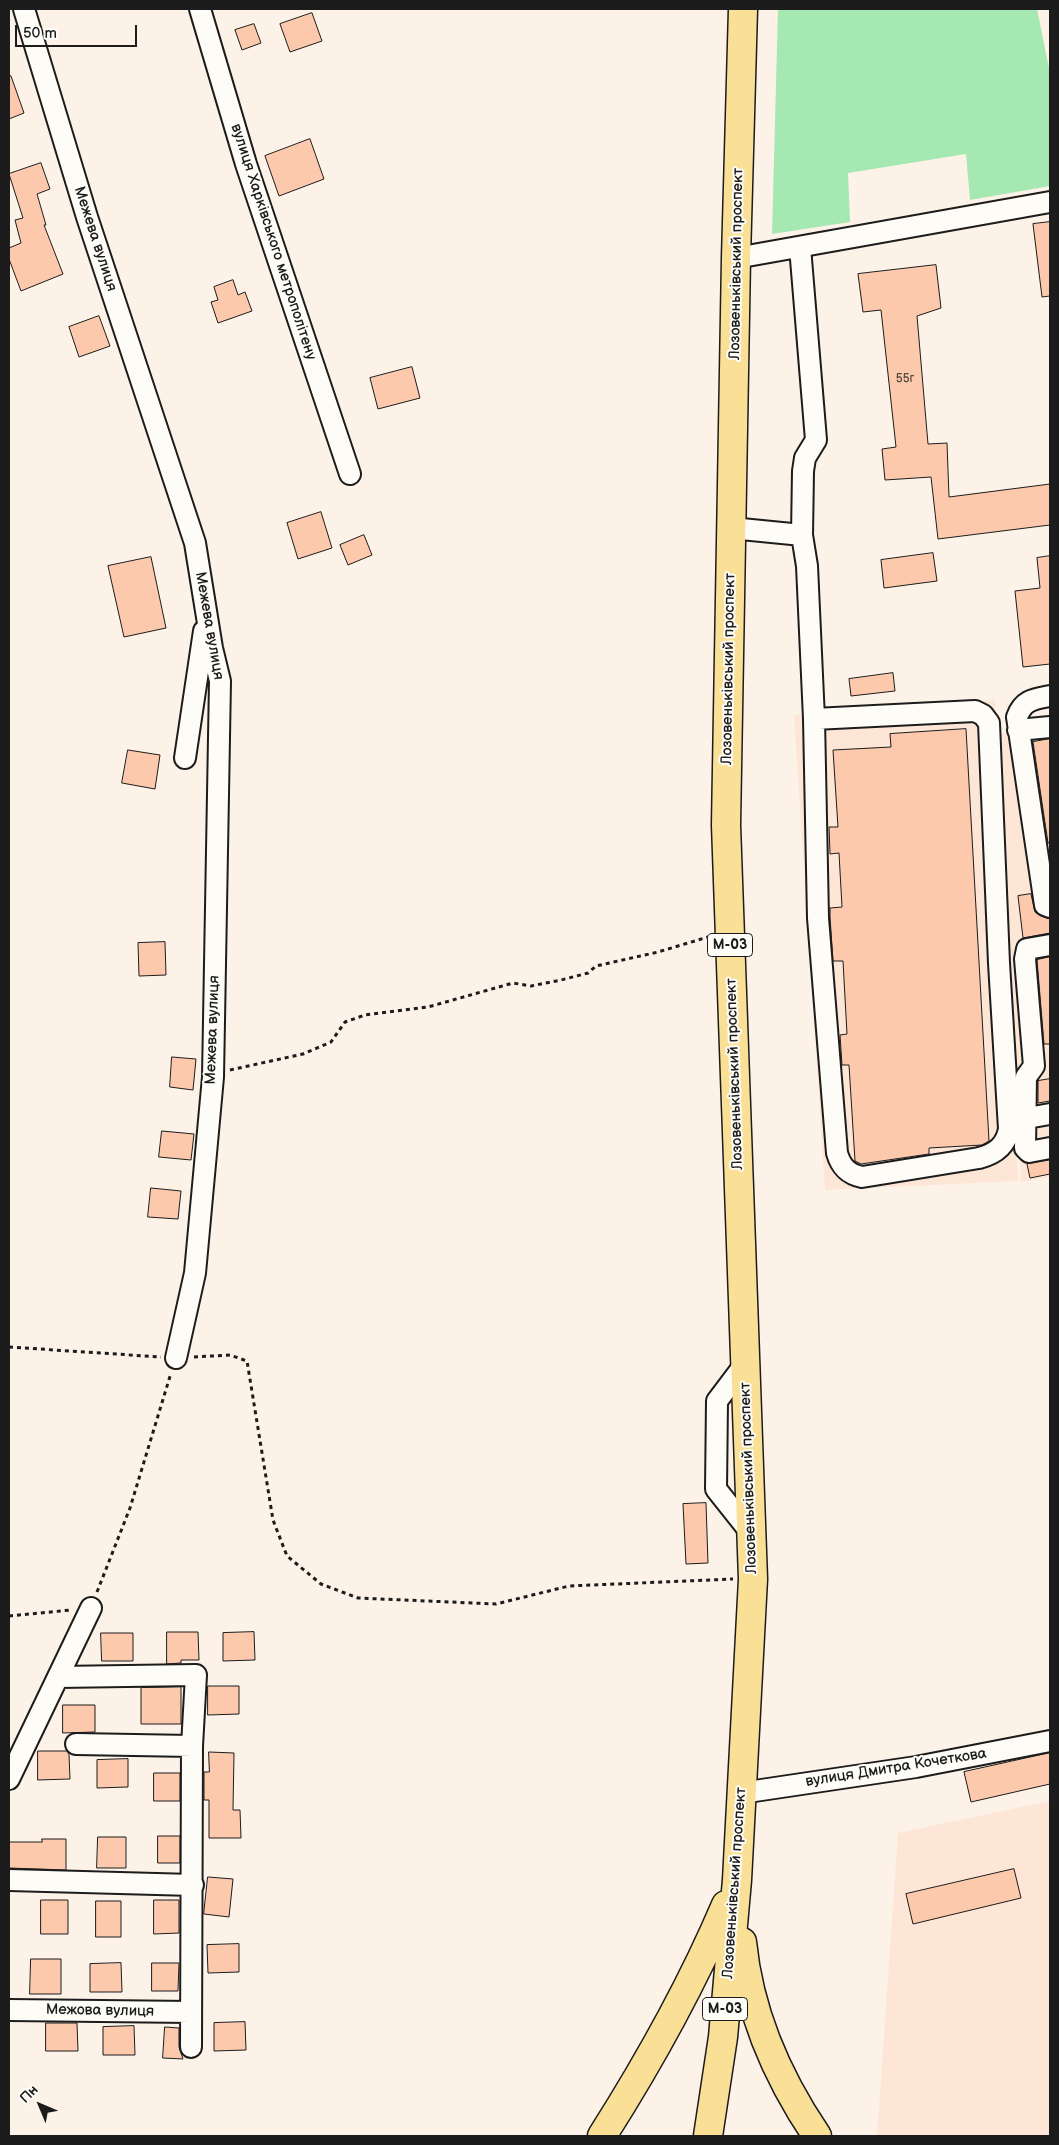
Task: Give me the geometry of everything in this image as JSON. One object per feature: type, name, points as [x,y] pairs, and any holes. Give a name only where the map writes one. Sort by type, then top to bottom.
[{"type":"highway","name":"Лозовеньківський проспект","points":[[708,2136],[723,2037],[737,1880],[753,1578],[726,825],[736,258],[743,9]]},
{"type":"highway","points":[[602,2136],[676,2010],[709,1944],[737,1880]]},
{"type":"highway","points":[[737,1880],[746,1973],[757,2018],[780,2073],[817,2136]]},
{"type":"street","name":"Межева вулиця","points":[[24,9],[87,217],[195,543],[206,616],[220,681],[213,1077],[195,1273],[176,1358]]},
{"type":"street","name":"вулиця Харківського метрополітену","points":[[200,9],[246,164],[350,474]]},
{"type":"street","points":[[736,258],[1050,202]]},
{"type":"street","points":[[800,247],[816,440],[805,458],[803,471],[802,535],[807,566],[814,719],[818,918],[839,1161],[848,1172],[862,1177],[991,1155],[1005,1142],[1009,1123],[999,962],[989,723],[975,711],[814,719]]},
{"type":"street","points":[[731,528],[802,535]]},
{"type":"street","points":[[185,758],[206,616]]},
{"type":"street","points":[[1050,696],[1032,698],[1025,702],[1017,717],[1045,905],[1050,907]]},
{"type":"street","points":[[1018,730],[1050,727]]},
{"type":"street","points":[[1050,945],[1028,949],[1024,959],[1034,1066],[1026,1077],[1026,1148],[1029,1152],[1050,1148]]},
{"type":"street","points":[[1027,1118],[1050,1114]]},
{"type":"street","points":[[9,1779],[90,1608]]},
{"type":"street","points":[[58,1677],[196,1675],[192,1746],[191,2047]]},
{"type":"street","name":"вулиця Дмитра Кочеткова","points":[[741,1793],[916,1767],[1050,1741]]},
{"type":"street","points":[[76,1744],[192,1746]]},
{"type":"street","points":[[9,1880],[193,1885]]},
{"type":"street","name":"Межова вулиця","points":[[9,2010],[191,2012]]},
{"type":"path","points":[[213,1077],[236,1068],[303,1054],[331,1042],[344,1022],[364,1015],[428,1007],[513,983],[531,986],[561,980],[588,973],[596,966],[658,952],[730,928]]},
{"type":"path","points":[[9,1346],[176,1358],[230,1355],[247,1361],[273,1520],[287,1556],[321,1584],[358,1598],[496,1604],[569,1586],[753,1578]]},
{"type":"path","points":[[9,1616],[90,1608],[130,1508],[176,1358]]},
{"type":"shaded area","points":[[995,700],[1018,1181],[825,1190],[794,715]]},
{"type":"shaded area","points":[[1050,727],[1050,1177],[1021,1182],[999,734]]},
{"type":"shaded area","points":[[1050,1801],[1050,2136],[877,2136],[898,1833]]},
{"type":"green space","points":[[778,9],[1037,9],[1050,73],[1050,186],[970,200],[966,154],[848,173],[850,222],[772,234]]},
{"type":"building","points":[[312,13],[322,41],[290,52],[280,24]]},
{"type":"building","points":[[254,24],[261,43],[242,50],[235,30]]},
{"type":"building","points":[[11,76],[24,113],[9,119],[9,77]]},
{"type":"building","points":[[310,139],[324,179],[279,196],[265,156]]},
{"type":"building","points":[[41,163],[50,189],[37,194],[46,225],[44,225],[63,274],[21,291],[9,259],[9,248],[21,243],[15,220],[23,218],[9,174]]},
{"type":"building","points":[[1050,222],[1050,296],[1042,297],[1033,224]]},
{"type":"building","points":[[936,265],[941,308],[917,316],[928,444],[947,443],[949,497],[1050,484],[1050,525],[938,539],[931,477],[885,480],[882,449],[896,447],[881,310],[863,312],[858,274]]},
{"type":"building","points":[[233,280],[238,295],[245,292],[252,311],[218,323],[211,302],[218,300],[214,287]]},
{"type":"building","points":[[99,316],[110,346],[79,357],[69,327]]},
{"type":"building","points":[[412,367],[420,398],[378,409],[370,378]]},
{"type":"building","points":[[321,512],[332,548],[298,559],[287,523]]},
{"type":"building","points":[[364,535],[372,555],[348,565],[340,545]]},
{"type":"building","points":[[933,553],[937,581],[884,588],[881,560]]},
{"type":"building","points":[[1050,556],[1050,664],[1023,667],[1015,591],[1040,588],[1037,558]]},
{"type":"building","points":[[151,557],[166,628],[124,637],[108,566]]},
{"type":"building","points":[[893,673],[895,691],[851,696],[849,679]]},
{"type":"building","points":[[966,729],[989,1141],[982,1145],[929,1148],[929,1154],[861,1164],[855,1161],[849,1065],[842,1065],[840,1035],[847,1034],[843,961],[833,961],[830,917],[830,908],[842,907],[839,853],[830,854],[829,827],[838,827],[833,750],[891,747],[890,734]]},
{"type":"building","points":[[1050,739],[1050,843],[1048,843],[1033,742]]},
{"type":"building","points":[[128,750],[160,755],[155,789],[122,783]]},
{"type":"building","points":[[1031,894],[1035,912],[1050,919],[1050,933],[1023,938],[1018,896]]},
{"type":"building","points":[[165,942],[166,975],[139,976],[138,943]]},
{"type":"building","points":[[1050,957],[1050,1044],[1044,1044],[1037,960]]},
{"type":"building","points":[[172,1057],[196,1059],[193,1090],[170,1087]]},
{"type":"building","points":[[1050,1079],[1050,1101],[1038,1103],[1038,1081]]},
{"type":"building","points":[[162,1131],[194,1134],[191,1160],[159,1157]]},
{"type":"building","points":[[1050,1160],[1050,1174],[1030,1178],[1027,1164]]},
{"type":"building","points":[[151,1188],[181,1191],[178,1219],[148,1217]]},
{"type":"building","points":[[706,1503],[708,1563],[686,1564],[683,1504]]},
{"type":"building","points":[[167,1632],[198,1632],[199,1660],[181,1660],[181,1663],[167,1664]]},
{"type":"building","points":[[254,1632],[255,1660],[223,1661],[223,1633]]},
{"type":"building","points":[[101,1633],[133,1633],[133,1661],[102,1661]]},
{"type":"building","points":[[208,1686],[239,1686],[239,1714],[208,1715]]},
{"type":"building","points":[[181,1687],[181,1724],[141,1724],[141,1688]]},
{"type":"building","points":[[63,1705],[95,1705],[95,1732],[63,1733]]},
{"type":"building","points":[[38,1751],[67,1751],[69,1754],[70,1779],[38,1780]]},
{"type":"building","points":[[209,1752],[234,1753],[233,1810],[240,1810],[241,1838],[209,1838],[209,1800],[204,1800],[204,1772],[209,1772]]},
{"type":"building","points":[[1050,1753],[1050,1784],[971,1802],[964,1772]]},
{"type":"building","points":[[128,1759],[128,1787],[97,1788],[97,1760]]},
{"type":"building","points":[[154,1773],[180,1773],[180,1801],[154,1801]]},
{"type":"building","points":[[158,1836],[180,1836],[180,1863],[158,1863]]},
{"type":"building","points":[[98,1837],[126,1837],[126,1868],[97,1868]]},
{"type":"building","points":[[42,1839],[66,1839],[66,1870],[9,1868],[9,1842],[42,1842]]},
{"type":"building","points":[[1014,1869],[1021,1898],[913,1924],[906,1894]]},
{"type":"building","points":[[208,1877],[233,1879],[229,1917],[204,1914]]},
{"type":"building","points":[[41,1900],[68,1900],[68,1934],[41,1934]]},
{"type":"building","points":[[154,1900],[179,1900],[179,1933],[154,1934]]},
{"type":"building","points":[[96,1901],[121,1901],[121,1937],[96,1937]]},
{"type":"building","points":[[239,1944],[239,1972],[208,1973],[207,1945]]},
{"type":"building","points":[[31,1959],[61,1959],[61,1994],[30,1994]]},
{"type":"building","points":[[121,1963],[122,1992],[90,1992],[90,1964]]},
{"type":"building","points":[[152,1963],[179,1963],[178,1991],[152,1991]]},
{"type":"building","points":[[245,2022],[246,2050],[214,2051],[214,2023]]},
{"type":"building","points":[[46,2023],[77,2023],[78,2051],[46,2051]]},
{"type":"building","points":[[134,2026],[135,2055],[103,2055],[103,2027]]},
{"type":"building","points":[[165,2027],[179,2028],[179,2047],[183,2059],[163,2058]]}]
